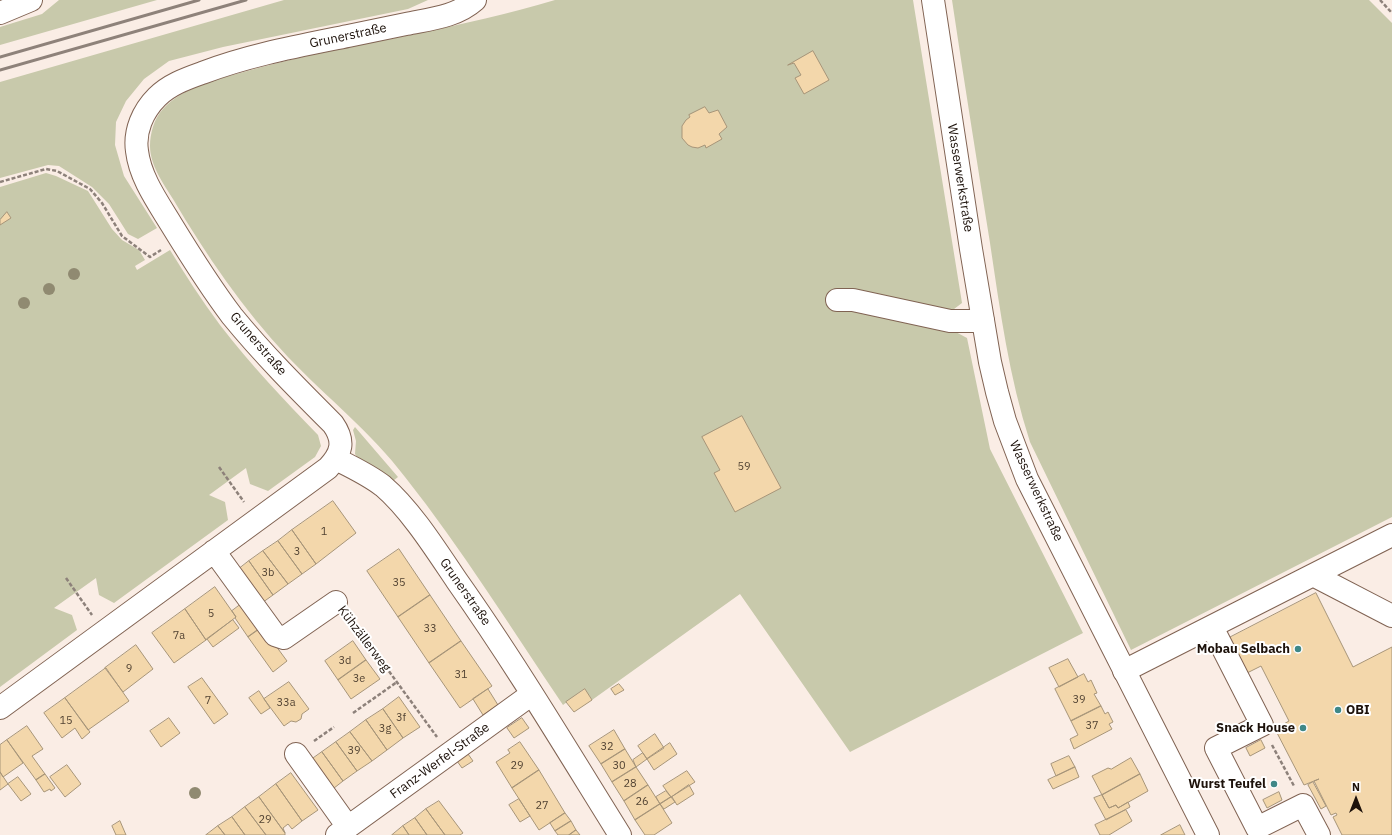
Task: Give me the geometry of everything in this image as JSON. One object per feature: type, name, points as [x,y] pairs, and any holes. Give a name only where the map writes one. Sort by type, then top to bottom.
[{"type":"street","points":[[0,13],[31,0]]},
{"type":"street","name":"Grunerstraße","points":[[475,0],[462,9],[443,16],[224,64],[182,80],[168,88],[156,98],[147,110],[136,136],[136,149],[143,175],[201,272],[232,315],[268,358],[333,424],[339,432],[341,442],[340,451],[336,459],[363,473],[382,486],[399,501],[428,539],[485,621],[620,835]]},
{"type":"street","name":"Wasserwerkstraße","points":[[933,0],[983,321],[997,392],[1016,450],[1028,479],[1208,835]]},
{"type":"street","points":[[837,300],[852,300],[950,321],[983,321]]},
{"type":"street","points":[[0,708],[328,468],[336,459]]},
{"type":"street","points":[[1124,671],[1392,535]]},
{"type":"street","name":"Kühzällerweg","points":[[214,551],[275,636],[284,638],[336,602]]},
{"type":"street","points":[[1313,575],[1392,616]]},
{"type":"street","points":[[1212,627],[1262,725],[1216,748],[1257,828],[1303,805],[1318,835]]},
{"type":"street","name":"Franz-Werfel-Straße","points":[[296,754],[342,831],[532,694]]},
{"type":"path","points":[[1380,0],[1392,13]]},
{"type":"path","points":[[0,182],[46,169],[57,171],[90,189],[102,203],[122,236],[150,257],[180,238]]},
{"type":"path","points":[[218,467],[257,520]]},
{"type":"path","points":[[66,578],[104,631]]},
{"type":"path","name":"Kühzällerweg","points":[[336,602],[356,626],[448,754]]},
{"type":"path","name":"Kühzällerweg","points":[[352,713],[397,682]]},
{"type":"path","points":[[1262,725],[1303,805]]},
{"type":"green space","points":[[59,0],[157,0],[0,45],[0,27],[42,14]]},
{"type":"green space","points":[[284,0],[428,0],[408,9],[223,47],[169,61],[144,79],[126,101],[116,122],[115,145],[124,176],[157,228],[138,239],[128,234],[109,204],[92,187],[59,166],[48,165],[0,178],[0,82]]},
{"type":"green space","points":[[555,0],[913,0],[962,303],[950,312],[952,330],[967,338],[990,449],[1083,633],[850,752],[740,594],[592,700],[584,689],[563,705],[466,560],[405,477],[378,445],[271,339],[226,281],[161,180],[152,160],[150,146],[153,126],[163,109],[189,90],[209,82],[284,61],[468,23]]},
{"type":"green space","points":[[952,0],[1369,0],[1392,23],[1392,517],[1131,650],[1030,442],[1016,393],[1002,318]]},
{"type":"green space","points":[[46,173],[88,191],[112,229],[122,240],[139,250],[145,260],[135,266],[137,270],[170,250],[220,325],[243,354],[318,435],[321,446],[315,457],[268,491],[250,484],[246,468],[209,495],[225,502],[228,520],[114,603],[99,595],[96,578],[54,608],[72,615],[77,630],[0,687],[0,187]]},
{"type":"green space","points":[[355,427],[398,477],[393,481],[376,469],[359,460],[355,454],[356,441],[353,430]]},
{"type":"building","points":[[813,51],[829,80],[804,94],[795,78],[801,75],[794,63],[788,65]]},
{"type":"building","points":[[705,107],[709,113],[718,110],[727,127],[719,134],[722,139],[706,148],[705,145],[698,148],[692,147],[682,138],[682,126],[690,117],[689,115]]},
{"type":"building","points":[[7,212],[11,218],[0,225],[0,220]]},
{"type":"building","points":[[742,416],[781,488],[735,512],[714,473],[720,470],[702,437]]},
{"type":"building","points":[[333,501],[356,533],[316,564],[292,530]]},
{"type":"building","points":[[292,530],[316,564],[302,574],[278,541]]},
{"type":"building","points":[[278,541],[302,574],[288,584],[263,551]]},
{"type":"building","points":[[399,549],[430,595],[398,617],[367,571]]},
{"type":"building","points":[[263,551],[288,584],[273,595],[249,561]]},
{"type":"building","points":[[249,561],[273,595],[259,605],[235,572]]},
{"type":"building","points":[[215,587],[236,617],[206,640],[185,609]]},
{"type":"building","name":"OBI","points":[[1316,593],[1353,667],[1392,647],[1392,835],[1342,835],[1333,817],[1337,815],[1336,813],[1331,815],[1314,781],[1304,785],[1275,729],[1289,721],[1261,666],[1245,674],[1227,639]]},
{"type":"building","points":[[430,595],[461,641],[429,663],[398,617]]},
{"type":"building","points":[[244,602],[262,627],[248,637],[232,611]]},
{"type":"building","points":[[185,609],[206,640],[174,663],[152,633]]},
{"type":"building","points":[[233,620],[239,628],[213,647],[207,639]]},
{"type":"building","points":[[262,627],[287,661],[273,672],[248,637]]},
{"type":"building","points":[[353,641],[366,660],[338,680],[325,661]]},
{"type":"building","points":[[461,641],[492,686],[460,708],[429,663]]},
{"type":"building","points":[[136,645],[153,669],[123,692],[105,668]]},
{"type":"building","points":[[1068,659],[1078,677],[1059,687],[1049,668]]},
{"type":"building","points":[[366,660],[380,679],[351,699],[338,680]]},
{"type":"building","points":[[106,668],[129,701],[88,730],[65,698]]},
{"type":"building","points":[[1084,674],[1088,682],[1091,680],[1097,693],[1094,694],[1101,706],[1071,721],[1055,689]]},
{"type":"building","points":[[202,678],[228,714],[214,724],[188,687]]},
{"type":"building","points":[[289,682],[309,709],[302,714],[301,719],[296,722],[291,721],[284,726],[264,699]]},
{"type":"building","points":[[619,684],[624,690],[615,695],[611,689]]},
{"type":"building","points":[[488,689],[498,705],[483,715],[473,699]]},
{"type":"building","points":[[585,689],[592,700],[574,712],[566,702]]},
{"type":"building","points":[[259,691],[270,708],[261,714],[249,698]]},
{"type":"building","points":[[399,697],[420,727],[403,738],[383,709]]},
{"type":"building","points":[[65,698],[90,732],[82,739],[75,728],[62,738],[44,713]]},
{"type":"building","points":[[1101,706],[1105,714],[1108,712],[1113,722],[1109,724],[1112,729],[1074,749],[1070,739],[1078,735],[1071,721]]},
{"type":"building","points":[[383,709],[403,738],[387,750],[366,720]]},
{"type":"building","points":[[169,718],[180,733],[161,747],[150,731]]},
{"type":"building","points":[[522,718],[529,728],[514,738],[507,728]]},
{"type":"building","points":[[366,720],[387,750],[372,761],[350,732]]},
{"type":"building","points":[[27,726],[43,749],[32,756],[45,774],[36,780],[7,740]]},
{"type":"building","points":[[614,730],[625,749],[601,764],[589,746]]},
{"type":"building","points":[[350,732],[372,761],[357,771],[336,742]]},
{"type":"building","points":[[655,734],[664,748],[647,759],[638,746]]},
{"type":"building","points":[[7,740],[23,763],[3,777],[0,772],[0,745]]},
{"type":"building","points":[[1261,740],[1265,748],[1250,756],[1246,748]]},
{"type":"building","points":[[336,742],[357,771],[343,781],[322,752]]},
{"type":"building","points":[[520,742],[539,770],[512,788],[496,762],[510,753],[508,750]]},
{"type":"building","points":[[670,743],[677,754],[654,770],[647,759]]},
{"type":"building","points":[[625,749],[636,767],[612,782],[601,764]]},
{"type":"building","points":[[322,752],[343,781],[329,792],[308,762]]},
{"type":"building","points":[[643,753],[647,759],[636,767],[633,760]]},
{"type":"building","points":[[468,754],[473,761],[462,768],[457,761]]},
{"type":"building","points":[[1069,756],[1075,767],[1056,776],[1051,764]]},
{"type":"building","points":[[1131,758],[1140,774],[1102,795],[1092,776],[1108,768],[1111,769]]},
{"type":"building","points":[[67,765],[81,784],[65,797],[50,777]]},
{"type":"building","points":[[636,767],[648,785],[624,801],[612,782]]},
{"type":"building","points":[[1075,767],[1079,777],[1053,789],[1048,780]]},
{"type":"building","points":[[539,770],[565,813],[539,830],[512,788]]},
{"type":"building","points":[[687,771],[695,782],[671,797],[663,786]]},
{"type":"building","points":[[0,772],[8,784],[0,790]]},
{"type":"building","points":[[291,773],[318,810],[302,821],[276,784]]},
{"type":"building","points":[[45,774],[55,788],[51,791],[50,789],[44,792],[36,780]]},
{"type":"building","points":[[1140,774],[1148,791],[1118,808],[1116,805],[1109,808],[1102,795]]},
{"type":"building","points":[[18,777],[31,794],[21,801],[8,784]]},
{"type":"building","points":[[1313,782],[1326,806],[1321,809],[1308,785]]},
{"type":"building","points":[[276,784],[302,821],[292,829],[288,824],[283,828],[285,833],[259,797]]},
{"type":"building","points":[[648,785],[660,804],[635,820],[624,801]]},
{"type":"building","points":[[689,785],[694,794],[677,805],[672,797]]},
{"type":"building","points":[[666,791],[671,797],[660,804],[656,797]]},
{"type":"building","points":[[1279,792],[1282,800],[1267,808],[1263,800]]},
{"type":"building","points":[[1102,795],[1109,808],[1116,805],[1118,808],[1128,802],[1130,807],[1106,820],[1094,798]]},
{"type":"building","points":[[259,797],[285,835],[266,835],[245,807]]},
{"type":"building","points":[[671,797],[675,802],[664,809],[660,804]]},
{"type":"building","points":[[519,799],[530,816],[520,822],[509,805]]},
{"type":"building","points":[[439,801],[463,833],[460,835],[445,835],[426,809]]},
{"type":"building","points":[[660,804],[672,823],[654,835],[645,835],[635,820]]},
{"type":"building","points":[[245,807],[266,835],[245,835],[232,817]]},
{"type":"building","points":[[426,809],[445,835],[427,835],[415,818]]},
{"type":"building","points":[[1126,810],[1132,821],[1109,835],[1100,835],[1095,825]]},
{"type":"building","points":[[565,813],[571,821],[555,831],[550,823]]},
{"type":"building","points":[[232,817],[245,835],[225,835],[218,826]]},
{"type":"building","points":[[415,818],[427,835],[409,835],[403,826]]},
{"type":"building","points":[[120,821],[126,835],[116,835],[112,826]]},
{"type":"building","points":[[571,821],[576,830],[569,835],[558,835],[555,831]]},
{"type":"building","points":[[1180,825],[1185,835],[1161,835]]},
{"type":"building","points":[[218,826],[225,835],[206,835]]},
{"type":"building","points":[[403,826],[409,835],[392,835]]},
{"type":"building","points":[[576,830],[580,835],[569,835]]},
{"type":"railway","points":[[0,57],[199,0]]},
{"type":"railway","points":[[0,70],[246,0]]},
{"type":"place","name":"Mobau Selbach","points":[[1298,649]]},
{"type":"place","name":"OBI","points":[[1338,710]]},
{"type":"place","name":"Snack House","points":[[1303,728]]},
{"type":"place","name":"Wurst Teufel","points":[[1274,784]]}]
